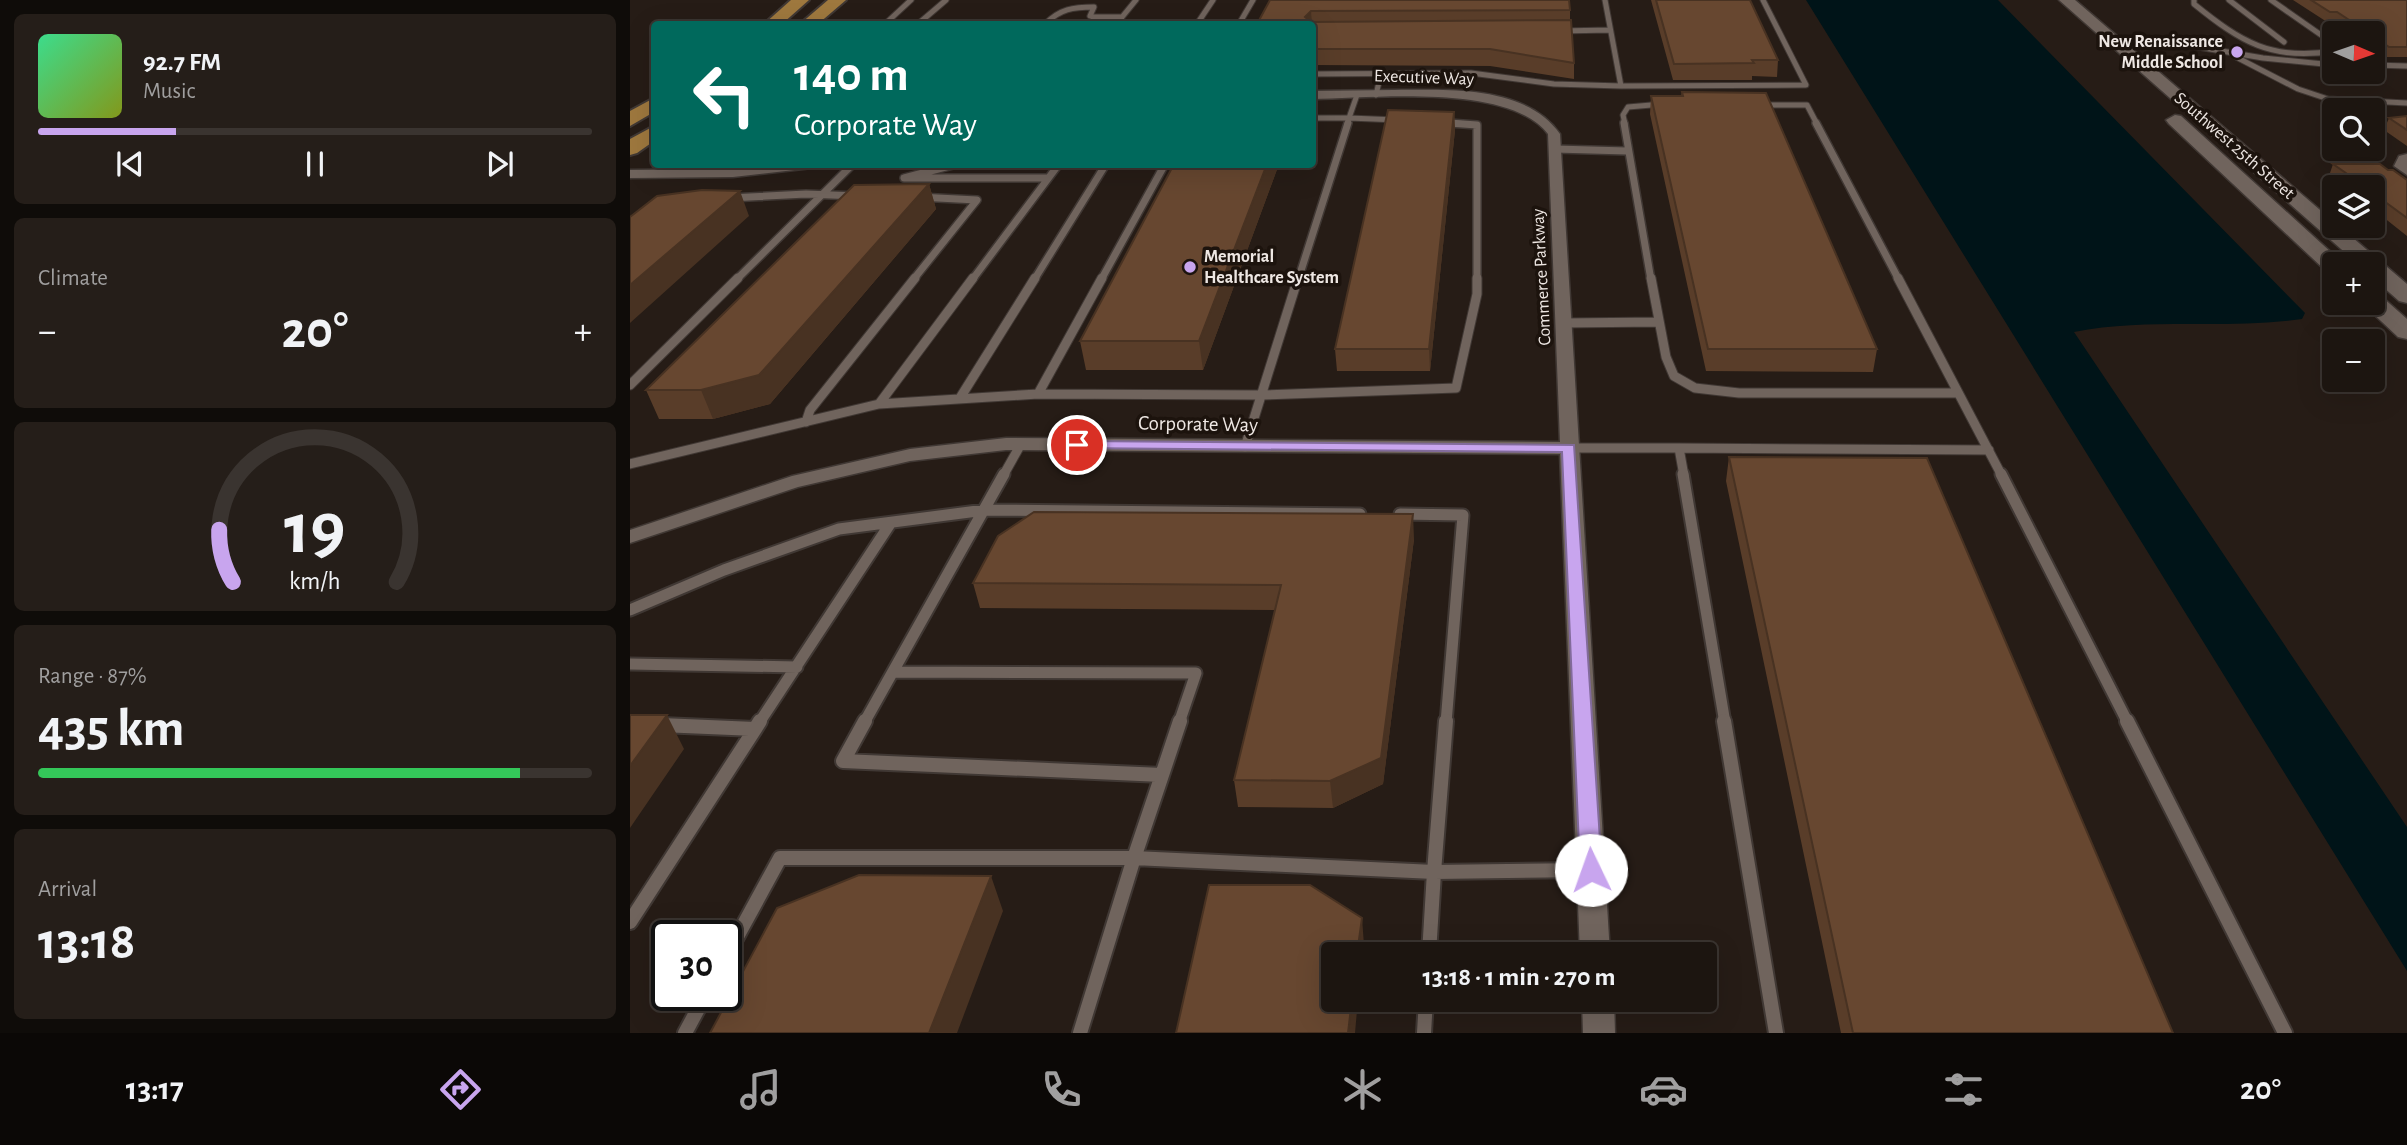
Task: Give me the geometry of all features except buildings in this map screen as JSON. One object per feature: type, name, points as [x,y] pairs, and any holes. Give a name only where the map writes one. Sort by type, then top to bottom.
[{"type":"main road","points":[[776,21],[801,0]]},
{"type":"main road","points":[[812,21],[838,0]]},
{"type":"main road","points":[[630,120],[651,106]]},
{"type":"main road","points":[[630,149],[651,134]]},
{"type":"street","name":"Southwest 25th Street","points":[[2059,4],[2117,44],[2357,252]]},
{"type":"street","name":"Southwest 25th Street","points":[[2059,4],[2133,82]]},
{"type":"street","name":"Executive Way","points":[[1316,95],[1477,98],[1507,103],[1533,113]]},
{"type":"street","name":"Southwest 25th Street","points":[[2163,110],[2322,255]]},
{"type":"street","name":"Commerce Parkway","points":[[1533,113],[1547,124],[1554,134],[1594,942]]},
{"type":"street","points":[[630,174],[733,173],[777,168]]},
{"type":"street","name":"Southwest 25th Street","points":[[2385,277],[2407,296]]},
{"type":"street","points":[[2385,312],[2407,332]]},
{"type":"street","name":"Corporate Way","points":[[630,537],[792,482],[910,455],[1021,444],[1569,448]]},
{"type":"street","points":[[1598,1012],[1599,1033]]},
{"type":"lane","points":[[888,21],[911,0]]},
{"type":"lane","points":[[922,21],[946,0]]},
{"type":"lane","points":[[1119,21],[1136,0]]},
{"type":"lane","points":[[1198,21],[1213,0]]},
{"type":"lane","points":[[1241,21],[1253,0]]},
{"type":"lane","points":[[1605,0],[1621,86]]},
{"type":"lane","points":[[1316,74],[1471,73],[1554,84],[1621,86],[1806,85],[1763,0]]},
{"type":"lane","points":[[2194,0],[2194,4],[2239,39],[2278,50],[2322,52]]},
{"type":"lane","points":[[2229,0],[2284,42]]},
{"type":"lane","points":[[2272,0],[2322,35]]},
{"type":"lane","points":[[1048,21],[1060,8],[1094,8],[1085,21]]},
{"type":"lane","points":[[1090,16],[1122,17]]},
{"type":"lane","points":[[1556,31],[1610,30]]},
{"type":"lane","points":[[2117,44],[2186,45],[2263,58],[2322,64]]},
{"type":"lane","points":[[2220,49],[2298,89],[2328,99],[2407,103]]},
{"type":"lane","points":[[2385,65],[2407,66]]},
{"type":"lane","points":[[1376,95],[1381,73]]},
{"type":"lane","points":[[1770,85],[1778,105]]},
{"type":"lane","points":[[1245,447],[1356,95]]},
{"type":"lane","points":[[1671,104],[1628,107],[1623,115],[1627,150],[1666,356],[1674,376],[1695,388],[1739,393],[1958,393]]},
{"type":"lane","points":[[1752,104],[1807,105],[1989,450],[2285,1033]]},
{"type":"lane","points":[[1316,118],[1402,120]]},
{"type":"lane","points":[[630,464],[879,404],[1038,394],[1262,395],[1456,388],[1477,294],[1477,125],[1428,121]]},
{"type":"lane","points":[[1555,149],[1627,150]]},
{"type":"lane","points":[[630,385],[849,168]]},
{"type":"lane","points":[[942,168],[904,178],[1048,178]]},
{"type":"lane","points":[[879,404],[1056,168]]},
{"type":"lane","points":[[960,398],[1104,168]]},
{"type":"lane","points":[[1038,394],[1163,168]]},
{"type":"lane","points":[[714,199],[874,196]]},
{"type":"lane","points":[[806,422],[810,410],[977,200],[913,197]]},
{"type":"lane","points":[[1563,323],[1660,322]]},
{"type":"lane","points":[[1021,444],[843,761],[1161,775]]},
{"type":"lane","points":[[1569,448],[1989,450]]},
{"type":"lane","points":[[1679,448],[1776,1033]]},
{"type":"lane","points":[[630,610],[724,570],[839,529],[985,510],[1367,514]]},
{"type":"lane","points":[[1381,514],[1463,515],[1430,942]]},
{"type":"lane","points":[[630,922],[890,524]]},
{"type":"lane","points":[[630,664],[797,667]]},
{"type":"lane","points":[[893,672],[1196,673],[1133,858],[1080,1033]]},
{"type":"lane","points":[[644,724],[755,729]]},
{"type":"lane","points":[[742,928],[780,858],[1133,858],[1434,872],[1591,870]]},
{"type":"lane","points":[[685,1033],[697,1011]]},
{"type":"lane","points":[[1424,1033],[1425,1012]]},
{"type":"shaded area","points":[[1806,0],[1998,0],[2305,313],[2302,319],[2274,322],[2131,325],[2074,332],[2407,827],[2407,971]]},
{"type":"place","name":"New Renaissance Middle School","points":[[2237,52]]},
{"type":"place","name":"Memorial Healthcare System","points":[[1190,267]]},
{"type":"route","points":[[1077,445],[1569,448],[1591,870]]}]
